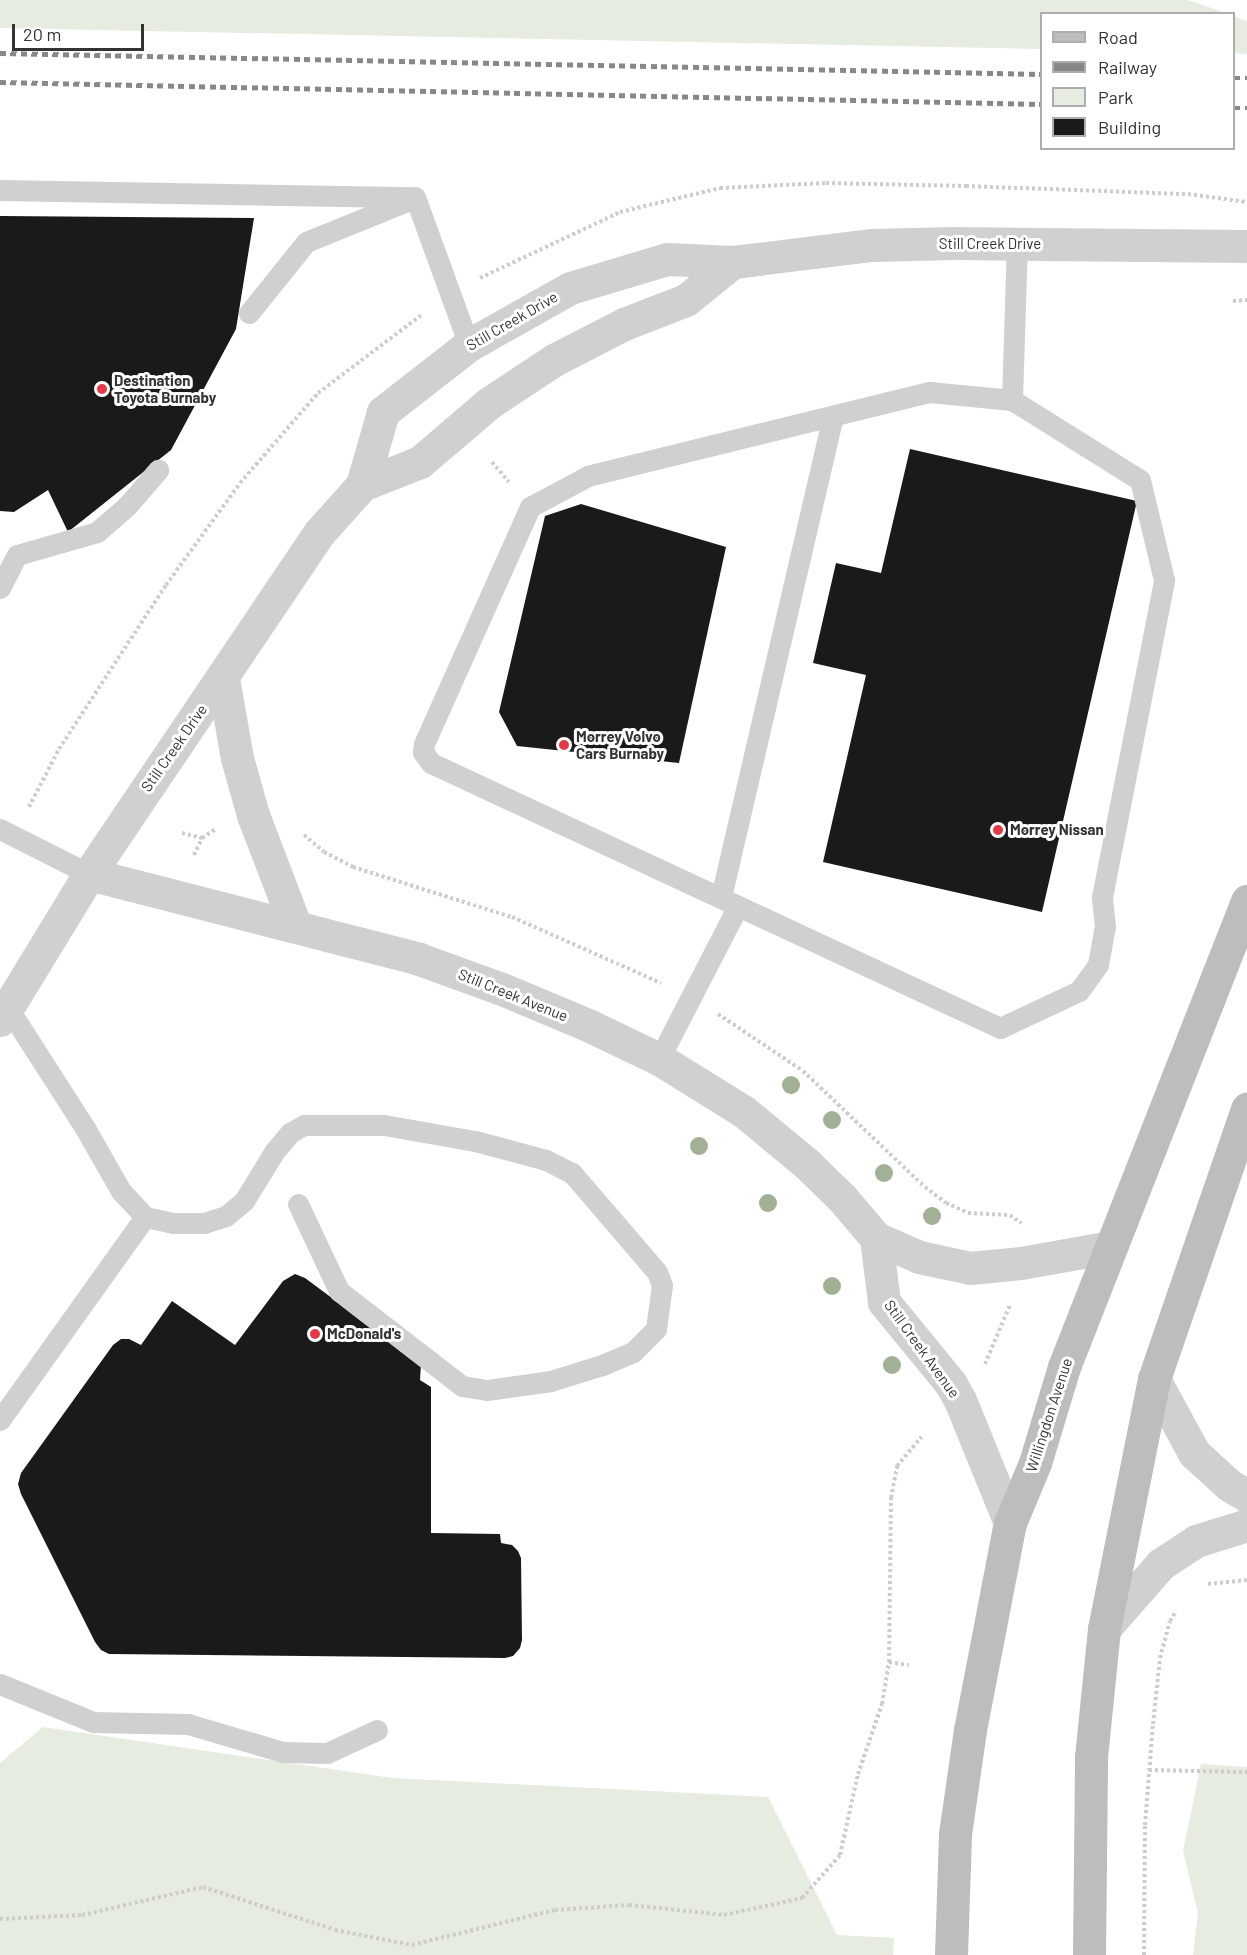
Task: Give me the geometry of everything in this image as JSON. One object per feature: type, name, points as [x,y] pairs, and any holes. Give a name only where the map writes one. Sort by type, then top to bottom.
[{"type":"main road","name":"Willingdon Avenue","points":[[951,1948],[955,1834],[965,1765],[1010,1523],[1035,1463],[1064,1367],[1247,901]]},
{"type":"main road","points":[[1089,1948],[1090,1757],[1104,1629],[1154,1379],[1247,1108]]},
{"type":"street","name":"Still Creek Drive","points":[[4,1014],[89,874],[319,533],[362,485],[383,412],[469,345],[570,288],[667,259],[733,262],[872,245],[1017,243],[1247,246]]},
{"type":"street","name":"Still Creek Drive","points":[[362,485],[420,462],[489,402],[554,360],[624,324],[686,300],[733,262]]},
{"type":"street","points":[[223,678],[237,758],[253,815],[295,925]]},
{"type":"street","name":"Still Creek Avenue","points":[[89,874],[295,925],[419,959],[502,989],[590,1026],[659,1059],[743,1112],[806,1163],[842,1198],[876,1238],[919,1257],[970,1268],[1021,1263],[1111,1247]]},
{"type":"street","name":"Still Creek Avenue","points":[[876,1238],[884,1302],[951,1384],[960,1400],[1010,1523]]},
{"type":"street","points":[[1154,1379],[1194,1453],[1229,1485],[1247,1496]]},
{"type":"street","points":[[1104,1629],[1161,1564],[1196,1541],[1247,1525]]},
{"type":"lane","points":[[0,190],[415,197]]},
{"type":"lane","points":[[249,312],[306,242],[415,197]]},
{"type":"lane","points":[[415,197],[469,345]]},
{"type":"lane","points":[[1012,400],[1017,243]]},
{"type":"lane","points":[[929,392],[1012,400],[1140,480],[1164,580],[1102,897],[1105,927],[1098,965],[1079,991],[1000,1028],[430,763],[423,752],[424,744],[530,507],[588,476],[833,417],[929,392]]},
{"type":"lane","points":[[659,1059],[729,901],[833,417]]},
{"type":"lane","points":[[0,588],[17,555],[97,532],[127,506],[158,470]]},
{"type":"lane","points":[[0,829],[89,874]]},
{"type":"lane","points":[[4,1014],[85,1128],[121,1191],[145,1217],[173,1223],[204,1223],[226,1216],[244,1201],[274,1152],[290,1133],[304,1125],[384,1125],[476,1141],[546,1160],[572,1173],[657,1272],[662,1285],[656,1329],[633,1352],[602,1365],[551,1381],[487,1390],[462,1386],[339,1291],[298,1204]]},
{"type":"lane","points":[[0,1420],[145,1217]]},
{"type":"lane","points":[[0,1684],[93,1722],[188,1724],[283,1752],[327,1753],[377,1730]]},
{"type":"path","points":[[1233,301],[1247,300]]},
{"type":"path","points":[[492,462],[507,479]]},
{"type":"path","points":[[30,806],[59,749]]},
{"type":"path","points":[[182,833],[202,838],[194,855]]},
{"type":"path","points":[[984,1367],[1014,1294]]},
{"type":"path","points":[[0,1919],[82,1915],[203,1887],[335,1930],[412,1945],[555,1910],[629,1905],[724,1915],[802,1898],[840,1855],[858,1774],[882,1704],[889,1662],[891,1498],[897,1466],[921,1437]]},
{"type":"path","points":[[1200,1587],[1216,1582],[1247,1580]]},
{"type":"path","points":[[1144,1955],[1145,1825],[1160,1658],[1170,1621],[1182,1601]]},
{"type":"path","points":[[889,1662],[909,1665]]},
{"type":"path","points":[[1149,1770],[1247,1772]]},
{"type":"green space","points":[[0,0],[1188,0],[1223,12],[1040,12],[1040,49],[0,28]]},
{"type":"green space","points":[[1235,16],[1247,21],[1247,54],[1235,53]]},
{"type":"green space","points":[[43,1727],[392,1778],[768,1797],[837,1935],[894,1938],[893,1955],[0,1955],[0,1763]]},
{"type":"green space","points":[[1201,1764],[1247,1767],[1247,1955],[1193,1955],[1198,1913],[1183,1851]]},
{"type":"building","name":"Destination Toyota Burnaby","points":[[0,216],[254,218],[236,329],[171,450],[68,532],[48,490],[14,512],[0,511]]},
{"type":"building","points":[[910,449],[1137,501],[1042,912],[823,862],[866,675],[813,663],[836,563],[881,573]]},
{"type":"building","points":[[581,504],[726,547],[679,763],[517,746],[499,712],[545,516]]},
{"type":"building","points":[[295,1274],[305,1278],[421,1364],[420,1380],[431,1387],[431,1533],[500,1534],[501,1543],[512,1545],[518,1551],[521,1558],[522,1640],[520,1648],[513,1656],[505,1658],[109,1654],[101,1650],[95,1642],[21,1494],[18,1484],[21,1473],[113,1345],[121,1339],[129,1339],[141,1345],[172,1301],[235,1345],[283,1281]]},
{"type":"railway","points":[[0,53],[1040,74]]},
{"type":"railway","points":[[1235,78],[1247,78]]},
{"type":"railway","points":[[0,82],[1040,104]]},
{"type":"railway","points":[[1235,108],[1247,108]]},
{"type":"place","name":"Destination Toyota Burnaby","points":[[102,389]]},
{"type":"place","name":"Morrey Volvo Cars Burnaby","points":[[564,745]]},
{"type":"place","name":"Morrey Nissan","points":[[998,830]]},
{"type":"place","name":"McDonald's","points":[[315,1334]]}]
